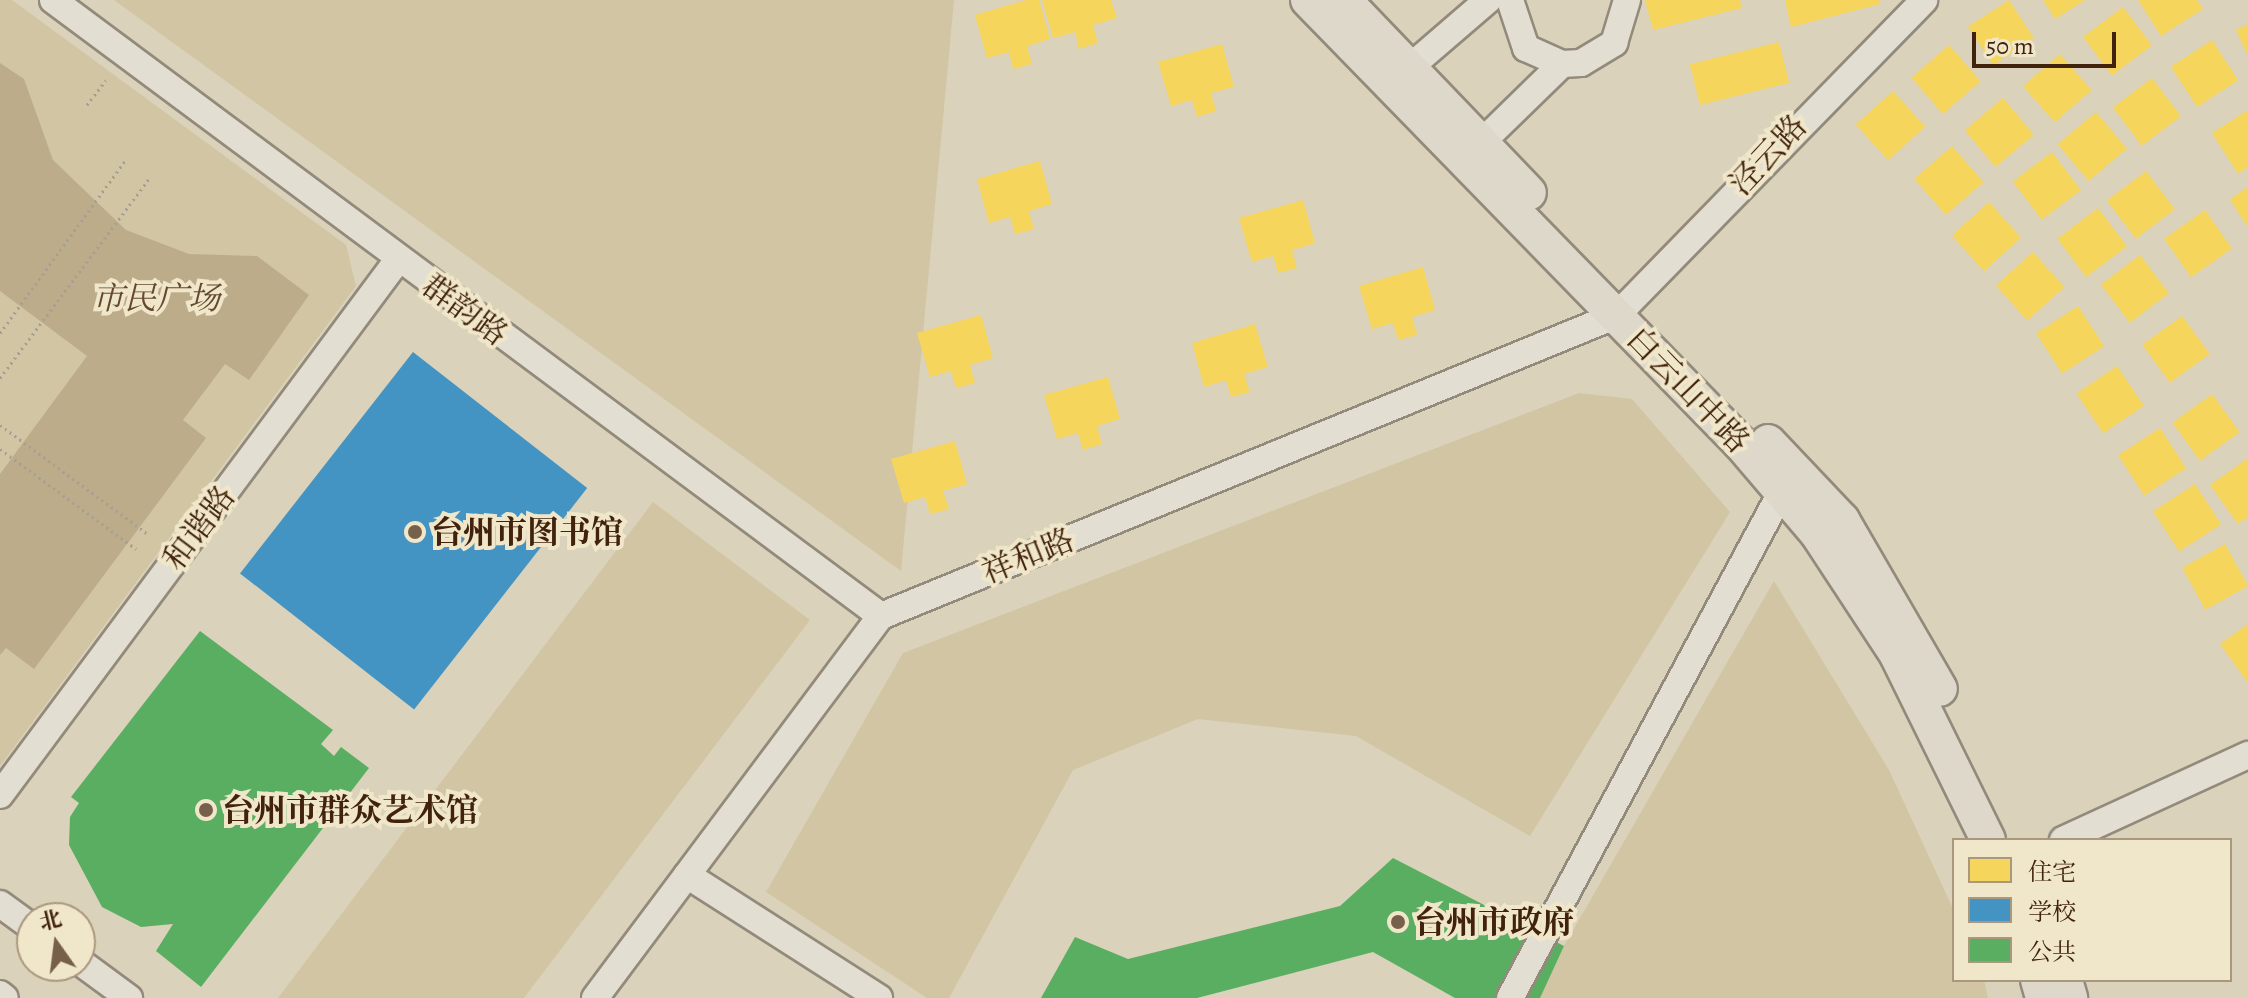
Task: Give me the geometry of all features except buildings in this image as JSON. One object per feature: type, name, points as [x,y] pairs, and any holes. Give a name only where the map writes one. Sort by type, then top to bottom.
[{"type":"main road","name":"白云山中路","points":[[1308,0],[1842,520],[1909,626],[2013,838]]},
{"type":"main road","name":"白云山中路","points":[[1344,0],[1481,143],[1782,491],[1897,655],[1987,838]]},
{"type":"street","name":"群韵路","points":[[53,0],[397,261],[881,616]]},
{"type":"street","points":[[1409,68],[1488,0]]},
{"type":"street","points":[[1510,0],[1526,48],[1562,64]]},
{"type":"street","points":[[1481,143],[1562,64],[1599,56],[1614,43],[1627,0]]},
{"type":"street","name":"泾云路","points":[[1624,308],[1924,0]]},
{"type":"street","name":"和谐路","points":[[0,795],[397,261]]},
{"type":"street","name":"祥和路","points":[[881,616],[1624,308]]},
{"type":"street","points":[[1510,998],[1782,491]]},
{"type":"street","points":[[595,998],[881,616]]},
{"type":"street","points":[[2067,838],[2248,755]]},
{"type":"street","points":[[687,875],[879,998]]},
{"type":"street","points":[[96,974],[129,998]]},
{"type":"street","points":[[0,994],[5,998]]},
{"type":"path","points":[[87,105],[106,80]]},
{"type":"path","points":[[0,333],[125,161]]},
{"type":"path","points":[[0,378],[149,179]]},
{"type":"path","points":[[0,425],[148,534]]},
{"type":"path","points":[[0,449],[134,548]]},
{"type":"green space","name":"市民广场","points":[[0,0],[12,0],[346,245],[356,286],[0,766]]},
{"type":"green space","points":[[114,0],[954,0],[901,571]]},
{"type":"green space","points":[[1579,393],[1632,399],[1730,512],[1530,836],[1356,736],[1198,719],[1073,770],[949,998],[927,998],[766,892],[903,653]]},
{"type":"green space","points":[[653,502],[810,620],[524,998],[278,998]]},
{"type":"green space","points":[[1774,581],[1889,770],[1952,907],[1952,982],[1984,982],[1988,998],[1534,998]]},
{"type":"shaded area","points":[[0,63],[24,79],[53,160],[126,230],[189,254],[257,256],[309,295],[249,380],[225,364],[183,420],[206,438],[34,669],[6,648],[0,655],[0,474],[87,356],[0,291]]},
{"type":"place","name":"台州市图书馆","points":[[415,532]]},
{"type":"place","name":"台州市群众艺术馆","points":[[206,810]]},
{"type":"place","name":"台州市政府","points":[[1398,922]]}]
